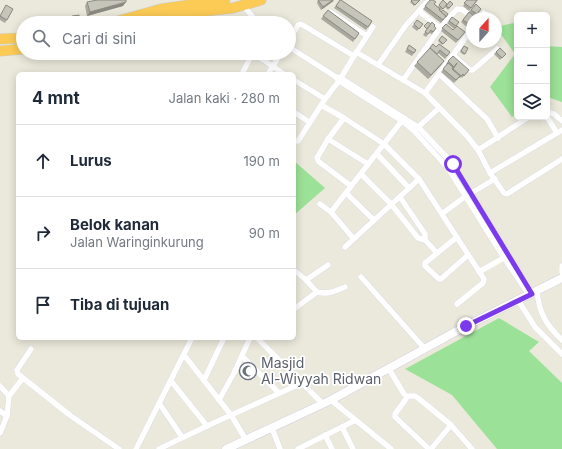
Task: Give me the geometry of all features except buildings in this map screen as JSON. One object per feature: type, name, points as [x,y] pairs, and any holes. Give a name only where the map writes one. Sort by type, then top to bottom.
[{"type":"highway","points":[[209,7],[225,0]]},
{"type":"highway","points":[[136,16],[161,9],[186,6],[233,8],[261,0]]},
{"type":"highway","points":[[166,16],[186,6]]},
{"type":"highway","points":[[0,39],[16,38]]},
{"type":"highway","points":[[0,51],[16,50]]},
{"type":"street","points":[[378,65],[406,25],[429,0]]},
{"type":"street","points":[[403,80],[440,28],[457,9],[466,12]]},
{"type":"street","points":[[247,10],[252,16]]},
{"type":"street","points":[[419,11],[440,28]]},
{"type":"street","points":[[330,12],[367,36]]},
{"type":"street","points":[[296,28],[298,25],[301,24],[378,65],[425,93],[468,137],[478,150],[490,173],[506,194],[562,159]]},
{"type":"street","points":[[296,141],[298,141],[324,99],[373,27]]},
{"type":"street","points":[[425,93],[466,36]]},
{"type":"street","points":[[452,54],[470,70],[473,70],[497,49]]},
{"type":"street","points":[[296,51],[416,129],[453,164],[468,195],[506,257],[533,293],[546,322],[562,340]]},
{"type":"street","points":[[243,72],[248,60]]},
{"type":"street","points":[[263,60],[281,72]]},
{"type":"street","points":[[269,72],[276,60]]},
{"type":"street","points":[[439,74],[487,119],[498,138]]},
{"type":"street","points":[[296,81],[324,99]]},
{"type":"street","points":[[321,105],[384,144],[419,179],[484,281],[457,304]]},
{"type":"street","points":[[416,129],[440,108]]},
{"type":"street","points":[[296,113],[310,122]]},
{"type":"street","points":[[550,113],[554,114],[562,121]]},
{"type":"street","points":[[344,118],[328,139],[317,158],[318,161],[351,186]]},
{"type":"street","points":[[331,212],[403,120]]},
{"type":"street","points":[[478,150],[525,120]]},
{"type":"street","points":[[490,173],[560,132],[550,120]]},
{"type":"street","points":[[328,139],[368,164]]},
{"type":"street","points":[[377,154],[409,188]]},
{"type":"street","points":[[361,174],[391,204],[418,238],[425,240],[437,253]]},
{"type":"street","points":[[345,247],[353,238],[391,204],[400,198],[419,179]]},
{"type":"street","points":[[442,213],[495,179]]},
{"type":"street","points":[[346,193],[374,220]]},
{"type":"street","points":[[400,198],[425,234],[425,240]]},
{"type":"street","points":[[320,204],[331,212],[353,238]]},
{"type":"street","points":[[457,237],[425,264],[440,280],[468,255]]},
{"type":"street","points":[[479,272],[506,257]]},
{"type":"street","points":[[306,280],[328,265]]},
{"type":"street","points":[[562,266],[562,272]]},
{"type":"street","points":[[296,272],[306,280],[316,292],[328,294],[345,287]]},
{"type":"street","points":[[361,277],[425,349]]},
{"type":"street","points":[[226,449],[331,400],[466,326],[562,278]]},
{"type":"street","points":[[296,307],[316,292]]},
{"type":"street","points":[[518,300],[535,327],[562,354]]},
{"type":"street","points":[[136,449],[191,340]]},
{"type":"street","points":[[204,380],[223,340]]},
{"type":"street","points":[[219,400],[234,373],[249,340]]},
{"type":"street","points":[[259,340],[323,404]]},
{"type":"street","points":[[32,350],[17,370],[18,374],[71,416],[119,449]]},
{"type":"street","points":[[184,355],[231,415],[246,440]]},
{"type":"street","points":[[242,356],[280,393]]},
{"type":"street","points":[[389,369],[406,396]]},
{"type":"street","points":[[0,433],[7,416],[9,396],[23,378]]},
{"type":"street","points":[[171,381],[207,426]]},
{"type":"street","points":[[159,449],[302,383]]},
{"type":"street","points":[[0,386],[9,396]]},
{"type":"street","points":[[406,396],[415,396],[418,398],[451,425],[472,449]]},
{"type":"street","points":[[406,396],[395,414],[395,417],[430,449],[451,425]]},
{"type":"street","points":[[331,400],[391,449]]},
{"type":"street","points":[[159,403],[182,438]]},
{"type":"street","points":[[0,412],[7,416]]},
{"type":"street","points":[[302,448],[356,420]]},
{"type":"street","points":[[342,427],[353,449]]},
{"type":"street","points":[[272,428],[280,449]]},
{"type":"street","points":[[325,435],[332,449]]},
{"type":"green space","points":[[514,24],[514,53],[502,36],[502,26]]},
{"type":"green space","points":[[550,46],[562,47],[562,102],[550,98]]},
{"type":"green space","points":[[514,55],[514,116],[512,117],[490,87]]},
{"type":"green space","points":[[296,163],[325,188],[296,213]]},
{"type":"green space","points":[[499,318],[539,342],[529,351],[562,383],[562,449],[497,449],[452,395],[405,369]]},
{"type":"place","name":"Masjid Al-Wiyyah Ridwan","points":[[248,371]]},
{"type":"route","points":[[453,164],[532,294],[466,326]]}]
